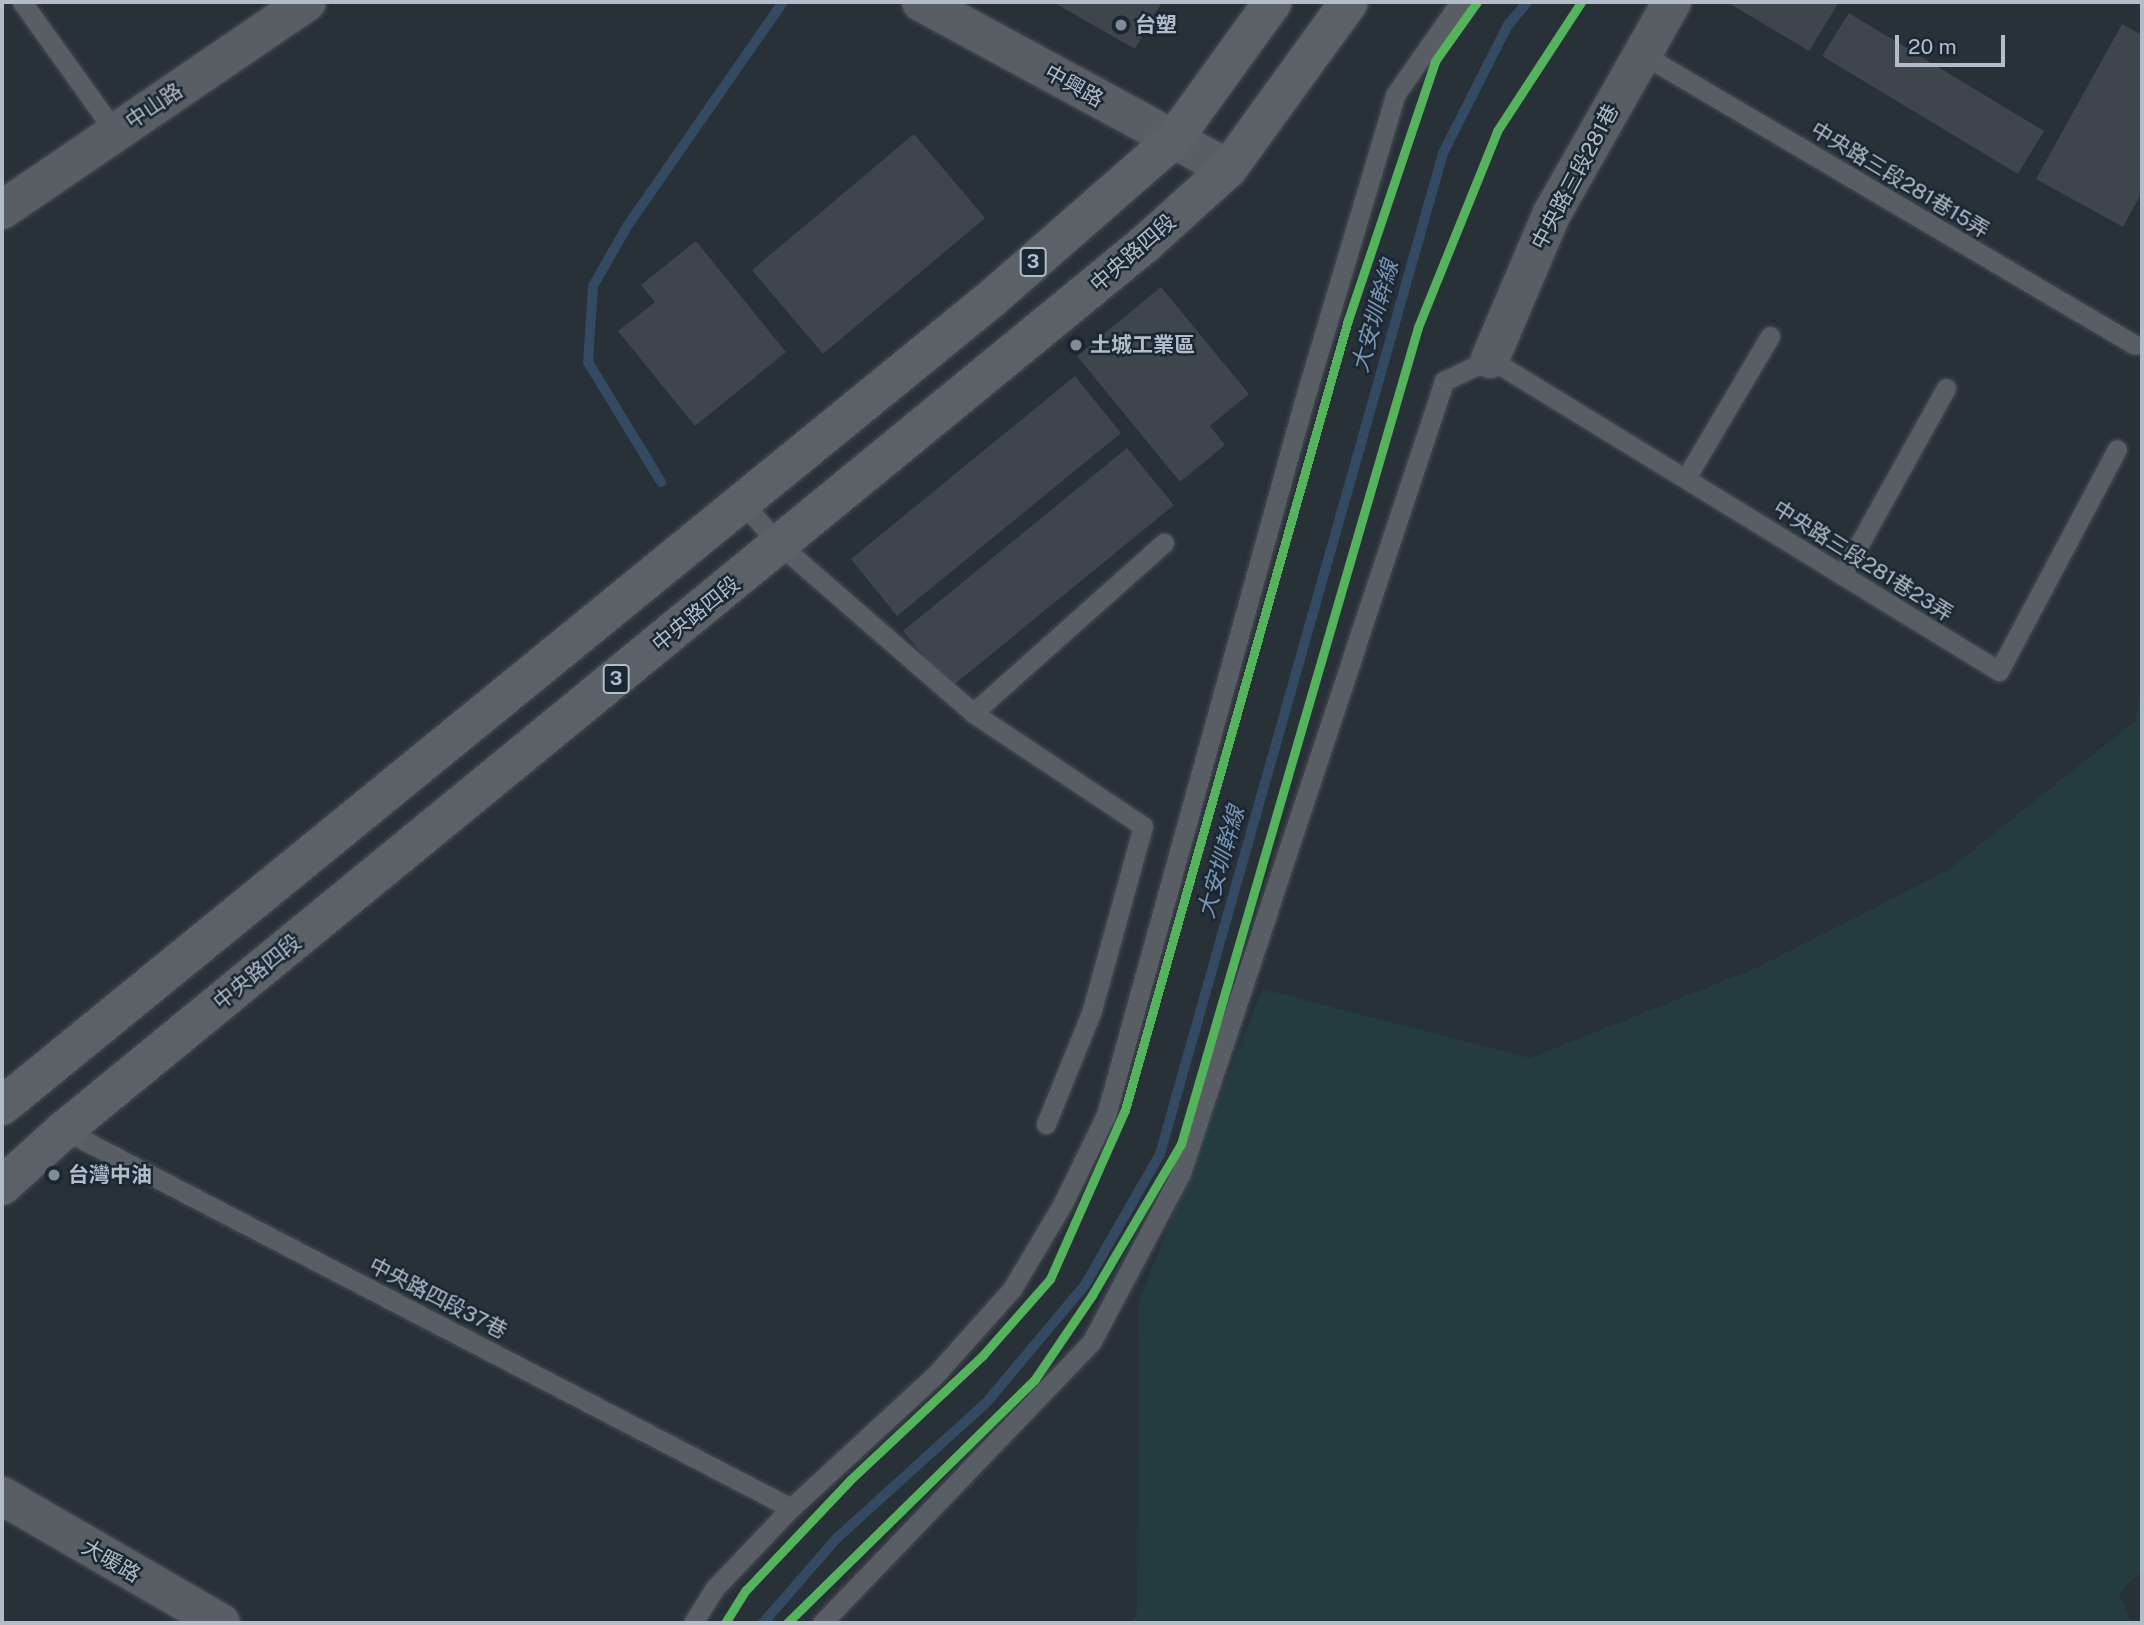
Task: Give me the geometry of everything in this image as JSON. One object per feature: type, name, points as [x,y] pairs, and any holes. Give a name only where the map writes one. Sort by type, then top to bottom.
[{"type":"main road","name":"3","points":[[2,1106],[740,500],[990,300],[1173,139],[1273,2]]},
{"type":"main road","name":"中央路四段","points":[[2,1186],[64,1130],[1146,243],[1228,169],[1349,2]]},
{"type":"street","name":"中山路","points":[[2,210],[307,2]]},
{"type":"street","name":"中興路","points":[[921,2],[1228,169]]},
{"type":"street","name":"中央路三段281巷","points":[[1490,359],[1551,215],[1672,2]]},
{"type":"street","name":"大暖路","points":[[2,1496],[221,1623]]},
{"type":"lane","points":[[693,1623],[713,1589],[791,1508],[936,1374],[1012,1289],[1063,1203],[1107,1115],[1282,481],[1395,95],[1460,2]]},
{"type":"lane","points":[[31,5],[116,132]]},
{"type":"lane","name":"中央路三段281巷15弄","points":[[1642,54],[2134,345]]},
{"type":"lane","points":[[1686,478],[1770,336]]},
{"type":"lane","points":[[822,1623],[1092,1341],[1175,1185],[1444,381],[1490,359]]},
{"type":"lane","name":"中央路三段281巷23弄","points":[[1490,359],[1999,671],[2117,449]]},
{"type":"lane","points":[[1842,575],[1946,388]]},
{"type":"lane","points":[[740,500],[780,545],[973,713],[1143,826],[1091,1013],[1046,1124]]},
{"type":"lane","points":[[973,713],[1164,543]]},
{"type":"lane","name":"中央路四段37巷","points":[[64,1130],[791,1508]]},
{"type":"green space","points":[[2142,682],[2142,1571],[2119,1593],[2132,1623],[1130,1623],[1137,1613],[1139,1301],[1262,989],[1530,1058],[1756,968],[1948,870],[2135,721]]},
{"type":"building","name":"台塑","points":[[1053,2],[1162,2],[1135,49]]},
{"type":"building","points":[[1727,2],[1839,2],[1809,51]]},
{"type":"building","points":[[1849,13],[2044,131],[2018,174],[1822,56]]},
{"type":"building","points":[[2122,24],[2142,35],[2142,192],[2123,227],[2036,179]]},
{"type":"building","points":[[914,134],[985,218],[823,354],[752,270]]},
{"type":"building","points":[[696,241],[786,352],[695,426],[618,331],[655,302],[641,285]]},
{"type":"building","points":[[1161,287],[1249,394],[1210,426],[1225,445],[1180,482],[1077,356]]},
{"type":"building","points":[[1075,376],[1121,433],[897,616],[851,559]]},
{"type":"building","points":[[1127,448],[1174,505],[950,688],[903,631]]},
{"type":"waterway","points":[[661,482],[588,362],[593,286],[628,225],[783,2]]},
{"type":"waterway","name":"大安圳幹線","points":[[763,1623],[837,1538],[986,1403],[1085,1285],[1160,1154],[1443,153],[1508,25],[1527,2]]},
{"type":"cycle path","points":[[725,1623],[746,1590],[850,1480],[983,1355],[1050,1279],[1125,1110],[1348,320],[1435,61],[1477,2]]},
{"type":"cycle path","points":[[787,1623],[1035,1379],[1092,1295],[1181,1144],[1418,327],[1497,131],[1581,2]]},
{"type":"place","name":"台塑","points":[[1121,25]]},
{"type":"place","name":"土城工業區","points":[[1076,345]]},
{"type":"place","name":"台灣中油","points":[[54,1175]]}]
